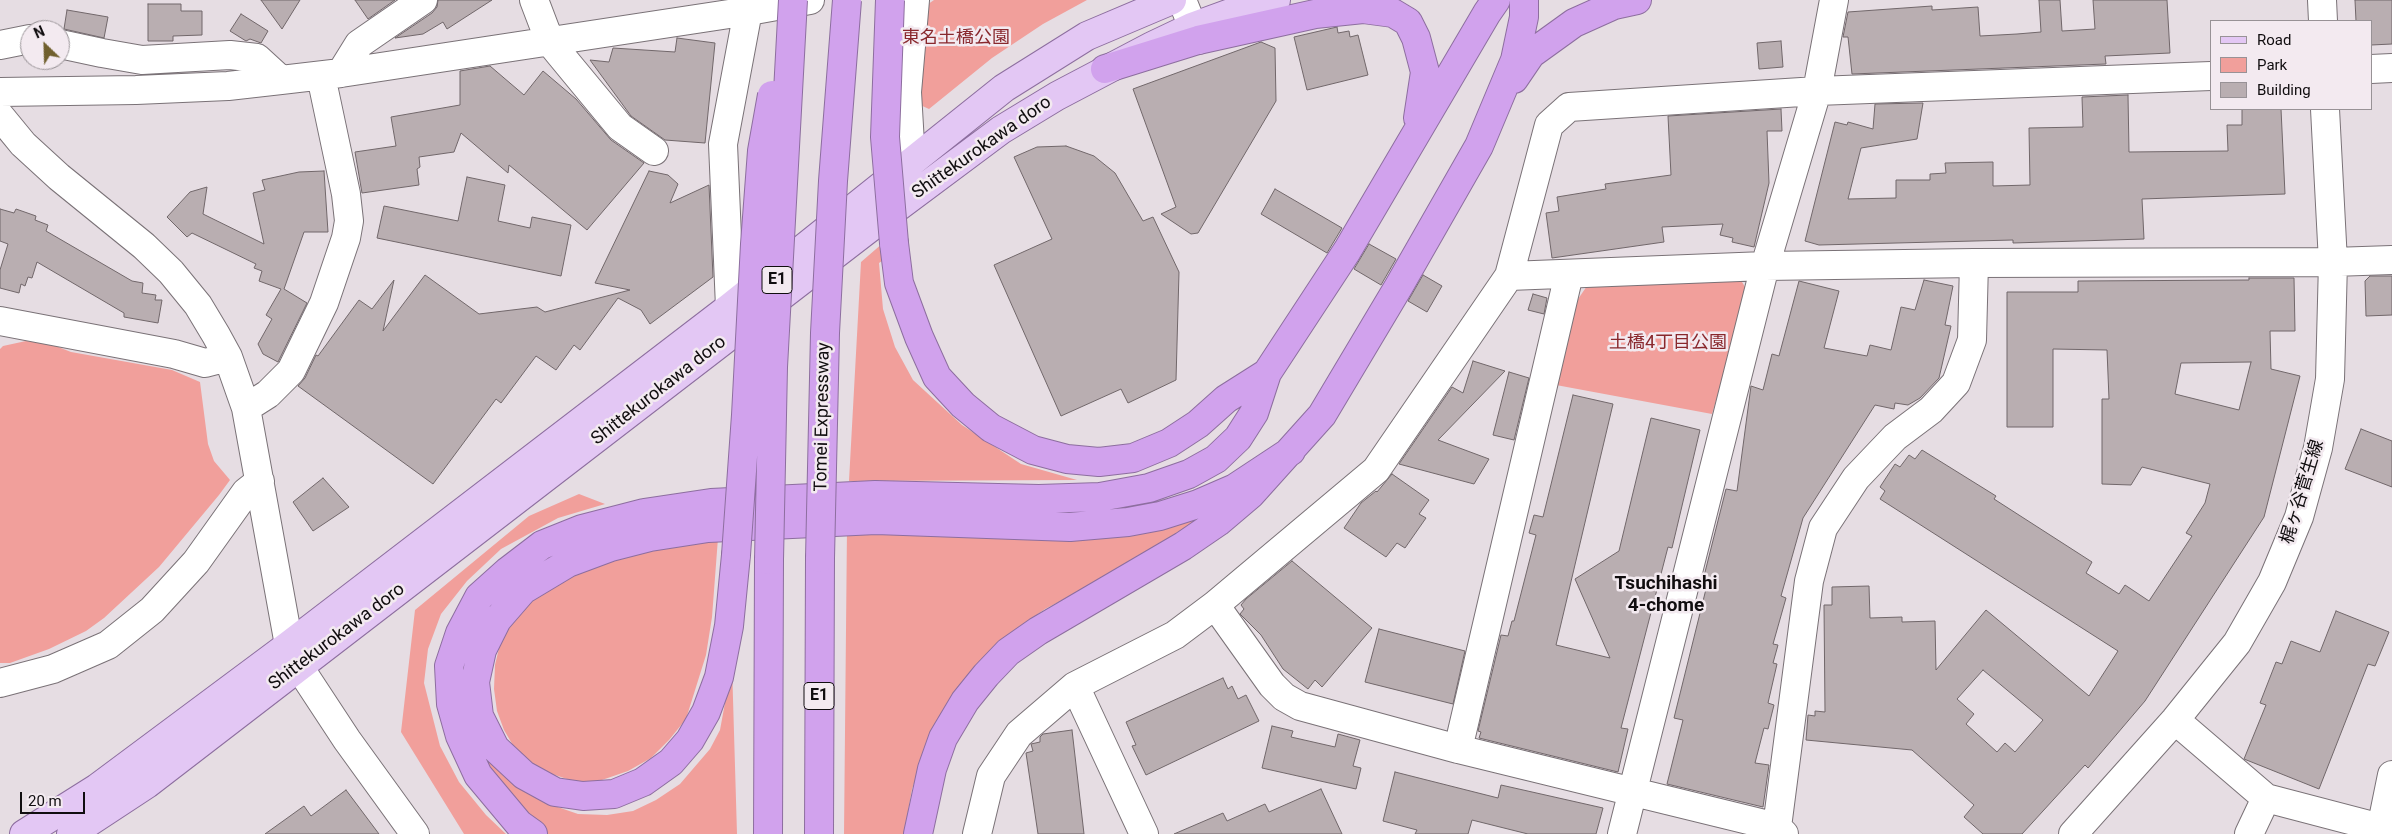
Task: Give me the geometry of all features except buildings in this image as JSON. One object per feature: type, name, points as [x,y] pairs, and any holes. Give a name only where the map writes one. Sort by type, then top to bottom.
[{"type":"highway","points":[[792,0],[762,151],[755,244],[746,415],[736,555],[729,626],[719,677],[706,712],[690,740],[671,762],[643,782],[614,794],[583,796],[555,792],[524,775],[495,748],[479,716],[475,682],[482,650],[497,620],[523,590],[568,563],[611,547],[650,537],[708,528],[876,520],[1070,527],[1128,522],[1160,516],[1235,488],[1291,451]]},
{"type":"highway","name":"E1","points":[[768,834],[768,560],[773,368],[792,0]]},
{"type":"highway","name":"Tomei Expressway","points":[[819,834],[820,558],[825,334],[833,181],[847,0]]},
{"type":"highway","points":[[890,0],[885,137],[894,243],[900,284],[919,337],[937,377],[962,406],[991,428],[1034,450],[1067,459],[1099,462],[1133,458],[1169,443],[1198,424],[1226,399],[1267,373]]},
{"type":"highway","points":[[532,834],[519,824],[478,775],[460,736],[451,704],[449,666],[460,633],[479,597],[508,571],[542,545],[582,529],[635,515],[711,503],[875,495],[1039,499],[1100,497],[1149,488],[1189,474],[1216,459],[1238,438],[1254,413],[1267,373],[1347,251],[1416,131],[1496,0]]},
{"type":"highway","points":[[918,834],[932,769],[943,738],[964,701],[1008,652],[1038,631],[1160,560],[1218,522],[1252,494],[1322,415],[1479,146],[1515,60],[1524,17],[1524,0]]},
{"type":"highway","points":[[1498,102],[1532,54],[1574,23],[1614,6],[1637,0]]},
{"type":"highway","points":[[1105,69],[1195,34],[1316,14],[1363,9],[1393,14],[1408,22],[1416,38],[1425,72],[1416,131]]},
{"type":"main road","name":"Shittekurokawa doro","points":[[71,834],[147,784],[294,656],[1004,88],[1088,36],[1172,0]]},
{"type":"main road","points":[[1195,34],[1244,8],[1276,0]]},
{"type":"main road","name":"Shittekurokawa doro","points":[[24,834],[294,656],[1001,130],[1105,69]]},
{"type":"street","points":[[331,74],[359,44],[423,0]]},
{"type":"street","points":[[534,0],[550,42],[620,127],[654,151]]},
{"type":"street","points":[[0,92],[163,88],[281,80],[550,42],[749,6],[810,0]]},
{"type":"street","points":[[911,161],[907,92],[915,0]]},
{"type":"street","points":[[1182,0],[1195,34]]},
{"type":"street","points":[[1622,834],[1765,266],[1817,91],[1834,0]]},
{"type":"street","points":[[2322,0],[2323,20]]},
{"type":"street","points":[[730,308],[723,144],[749,6]]},
{"type":"street","points":[[0,45],[20,41]]},
{"type":"street","points":[[70,46],[102,54],[142,60],[230,56],[257,58],[281,80]]},
{"type":"street","points":[[2372,69],[2392,68]]},
{"type":"street","points":[[246,408],[268,394],[291,372],[324,303],[346,238],[348,221],[346,194],[331,74]]},
{"type":"street","points":[[977,834],[991,776],[1019,734],[1075,686],[1174,634],[1215,605],[1376,470],[1509,276],[1549,126],[1569,107],[1817,91],[2210,76]]},
{"type":"street","name":"梶ヶ谷菅生線","points":[[2073,834],[2175,720],[2237,643],[2272,582],[2300,517],[2318,448],[2330,379],[2333,262],[2325,110]]},
{"type":"street","points":[[0,116],[22,144],[66,183],[144,246],[171,272],[198,304],[228,358],[246,408],[294,656],[347,740],[414,834]]},
{"type":"street","points":[[1509,276],[1765,266],[2392,260]]},
{"type":"street","points":[[1215,605],[1272,685],[1284,697],[1300,706],[1781,831],[1809,582],[1823,528],[1856,478],[1894,436],[1931,410],[1956,384],[1972,340],[1974,263]]},
{"type":"street","points":[[1458,748],[1569,274]]},
{"type":"street","points":[[0,321],[174,354],[205,363],[228,358]]},
{"type":"street","points":[[0,683],[53,669],[108,644],[152,610],[196,562],[246,492],[260,481]]},
{"type":"street","points":[[1075,686],[1144,834]]},
{"type":"street","points":[[2175,720],[2266,798],[2384,831],[2392,775]]},
{"type":"street","points":[[2249,834],[2266,798]]},
{"type":"green space","name":"東名土橋公園","points":[[934,0],[1087,0],[1043,24],[992,58],[929,109],[918,104],[921,9]]},
{"type":"green space","points":[[883,243],[885,259],[879,263],[883,309],[895,347],[913,380],[962,425],[1021,464],[1077,480],[849,481],[861,262]]},
{"type":"green space","name":"土橋4丁目公園","points":[[1739,277],[1748,292],[1712,414],[1556,385],[1576,302],[1587,286]]},
{"type":"green space","points":[[26,341],[48,343],[71,352],[172,370],[200,382],[208,444],[214,461],[230,480],[159,567],[104,618],[86,631],[49,649],[10,663],[0,663],[0,349],[3,346]]},
{"type":"green space","points":[[579,494],[605,504],[558,518],[501,549],[467,581],[441,614],[428,649],[424,683],[440,746],[459,782],[486,815],[506,834],[464,834],[401,732],[415,610],[529,516]]},
{"type":"green space","points":[[1215,509],[1192,526],[1114,573],[1045,609],[990,651],[951,697],[933,729],[912,789],[904,834],[844,834],[847,528]]},
{"type":"green space","points":[[718,538],[712,617],[706,655],[686,719],[669,740],[651,758],[628,771],[599,781],[576,782],[552,774],[532,764],[514,747],[504,730],[497,711],[494,689],[495,665],[500,644],[512,623],[531,601],[557,583],[588,569],[625,557],[675,545]]},
{"type":"green space","points":[[732,665],[737,834],[545,834],[485,763],[491,760],[512,783],[543,802],[578,814],[607,815],[633,811],[656,800],[680,784],[710,749],[720,730]]},
{"type":"district","name":"Tsuchihashi 4-chome","points":[[1666,595]]}]
